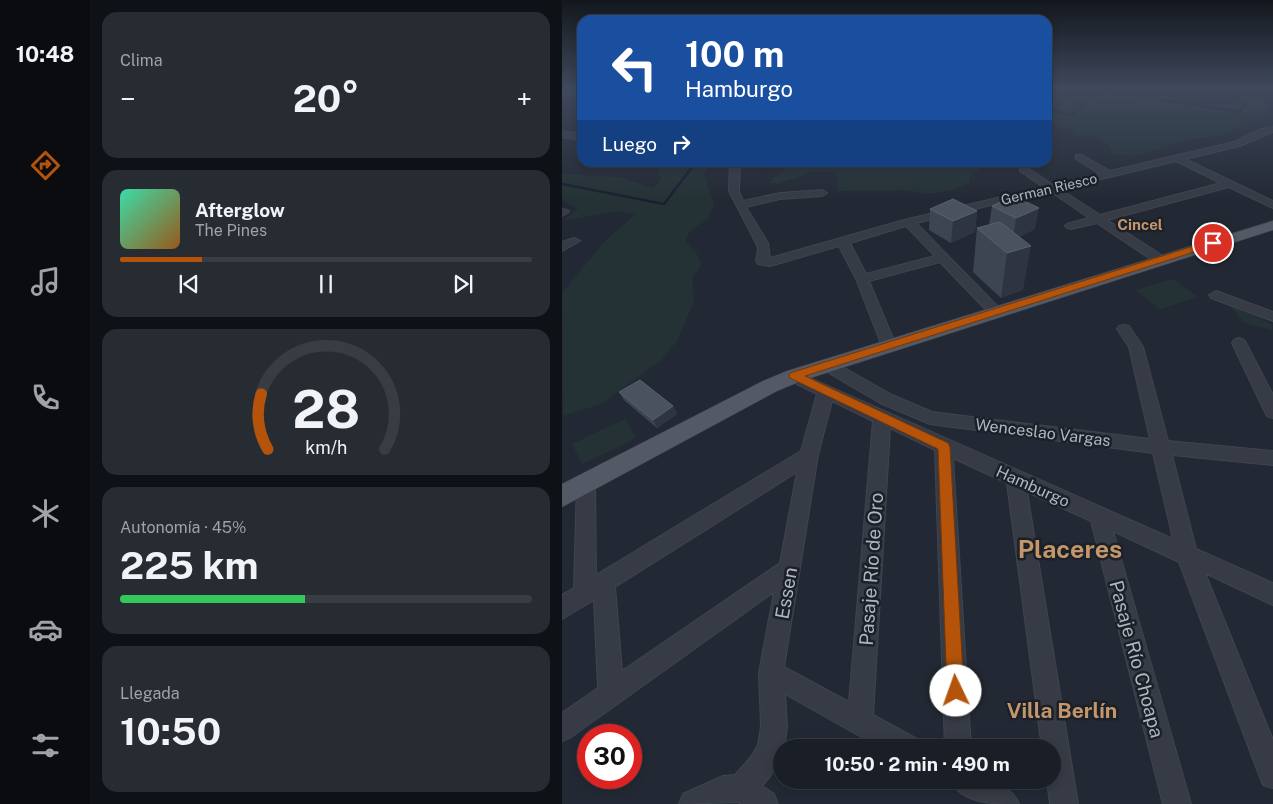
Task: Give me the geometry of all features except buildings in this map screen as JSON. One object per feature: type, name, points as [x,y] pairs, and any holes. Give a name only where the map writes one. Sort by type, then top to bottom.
[{"type":"main road","points":[[562,496],[770,386],[794,376],[1159,259],[1272,225]]},
{"type":"street","name":"German Riesco","points":[[740,205],[764,249],[762,261],[770,262],[908,222],[1053,189],[1243,142],[1265,129],[1272,129]]},
{"type":"street","points":[[562,134],[577,136]]},
{"type":"street","points":[[1079,157],[1109,175]]},
{"type":"street","points":[[1176,158],[1272,205]]},
{"type":"street","points":[[734,167],[734,191],[740,205],[780,196],[822,193]]},
{"type":"street","points":[[1022,169],[1159,259]]},
{"type":"street","points":[[1071,226],[1230,184]]},
{"type":"street","points":[[908,222],[996,312]]},
{"type":"street","points":[[843,241],[862,279],[889,346]]},
{"type":"street","points":[[562,247],[574,242]]},
{"type":"street","points":[[862,279],[942,258]]},
{"type":"street","points":[[1216,295],[1272,316]]},
{"type":"street","points":[[1124,329],[1136,347],[1187,554],[1272,775]]},
{"type":"street","points":[[1239,343],[1272,412]]},
{"type":"street","name":"Wenceslao Vargas","points":[[827,365],[886,399],[930,418],[1160,447],[1272,458]]},
{"type":"street","name":"Hamburgo","points":[[794,376],[944,447],[1187,554],[1272,594]]},
{"type":"street","name":"Essen","points":[[742,788],[761,766],[771,748],[774,727],[771,673],[809,456],[826,391]]},
{"type":"street","name":"Pasaje Río de Oro","points":[[860,720],[882,418]]},
{"type":"street","points":[[944,447],[958,739]]},
{"type":"street","points":[[562,608],[809,456]]},
{"type":"street","points":[[1016,479],[1064,804]]},
{"type":"street","points":[[586,483],[595,588],[611,692]]},
{"type":"street","name":"Pasaje Río Choapa","points":[[1099,515],[1177,804]]},
{"type":"street","points":[[562,728],[790,568]]},
{"type":"street","points":[[771,673],[893,739]]},
{"type":"street","points":[[694,804],[723,790],[742,788],[764,804]]},
{"type":"street","points":[[979,789],[1005,804]]},
{"type":"shaded area","points":[[1058,126],[1240,126],[1213,137],[1195,138],[1136,156],[1114,155],[1111,148],[1103,140],[1075,135],[1073,131]]},
{"type":"shaded area","points":[[657,167],[709,167],[704,175],[714,204],[709,217],[689,233],[685,242],[696,252],[701,265],[692,278],[694,301],[677,341],[661,360],[601,404],[563,416],[562,293],[606,240],[635,215],[618,211],[562,221],[578,209],[562,200],[562,174],[619,177],[652,188],[662,180]]},
{"type":"shaded area","points":[[785,167],[982,167],[969,175],[970,182],[955,189],[936,193],[906,190],[836,191],[838,177],[834,172],[813,172],[778,184],[769,183],[784,171]]},
{"type":"shaded area","points":[[1173,279],[1198,297],[1160,309],[1136,290]]},
{"type":"shaded area","points":[[1228,303],[1272,325],[1272,330],[1244,323]]},
{"type":"shaded area","points":[[625,419],[636,438],[582,464],[572,444]]},
{"type":"waterway","points":[[562,184],[664,204],[692,167]]},
{"type":"district","name":"Cincel","points":[[1140,225]]},
{"type":"district","name":"Placeres","points":[[1070,549]]},
{"type":"district","name":"Villa Berlín","points":[[1062,711]]},
{"type":"route","points":[[956,691],[944,447],[794,376],[1213,243]]}]
